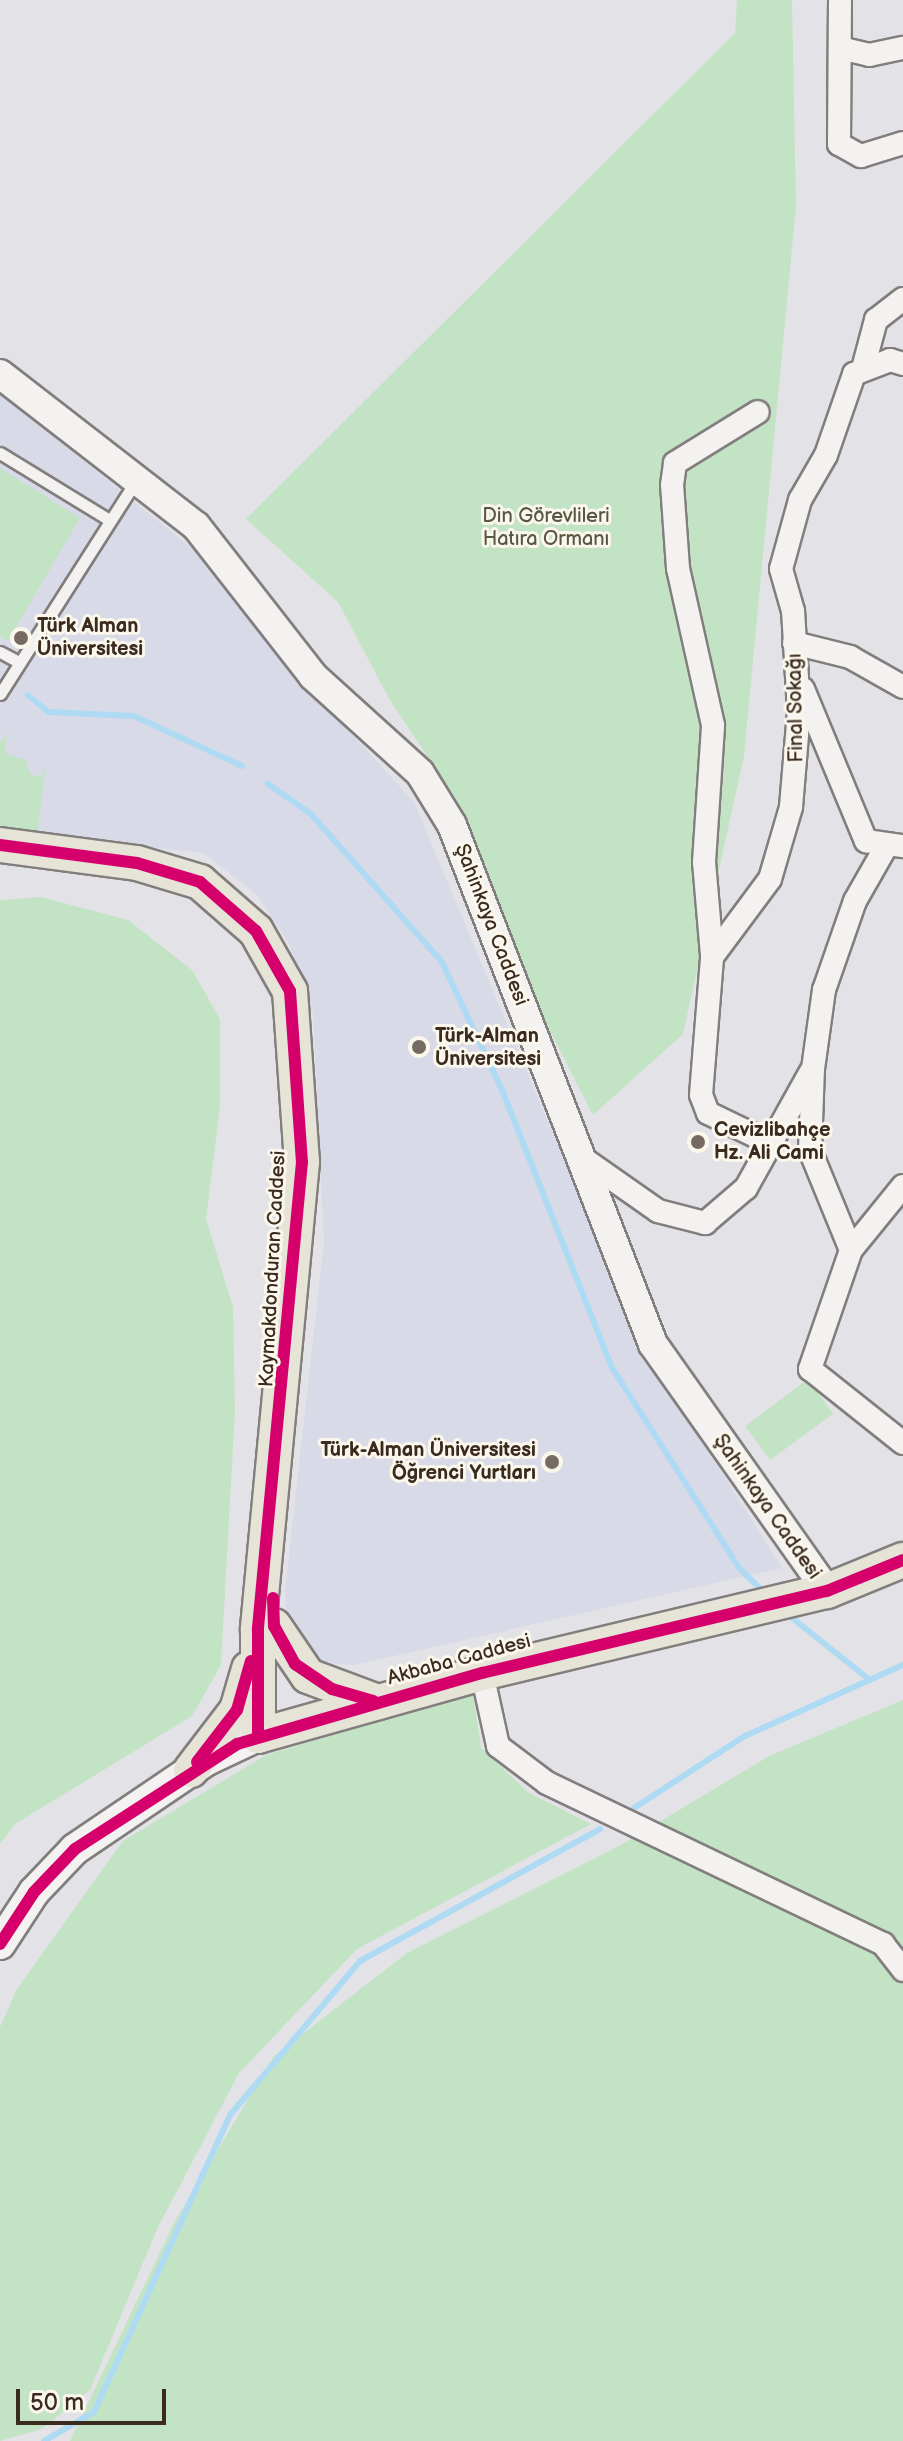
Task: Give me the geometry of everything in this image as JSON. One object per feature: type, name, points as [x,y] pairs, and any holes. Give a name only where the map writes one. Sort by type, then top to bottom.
[{"type":"main road","name":"Kaymakdonduran Caddesi","points":[[0,845],[137,863],[200,882],[256,931],[290,991],[302,1162],[266,1628]]},
{"type":"main road","name":"Akbaba Caddesi","points":[[0,1944],[34,1892],[75,1849],[191,1770],[269,1733],[482,1673],[827,1591],[903,1560]]},
{"type":"main road","points":[[266,1628],[308,1676],[378,1702]]},
{"type":"main road","points":[[266,1628],[269,1733]]},
{"type":"main road","points":[[191,1770],[242,1700],[266,1628]]},
{"type":"street","points":[[840,0],[844,49],[839,144],[861,156],[903,143]]},
{"type":"street","points":[[844,49],[869,55],[903,48]]},
{"type":"street","name":"Final Sokağı","points":[[770,1143],[708,1113],[701,1095],[712,957],[782,853],[799,760],[794,643],[781,569],[800,500],[864,365],[876,320],[903,299]]},
{"type":"street","points":[[864,365],[903,364]]},
{"type":"street","name":"Şahinkaya Caddesi","points":[[0,374],[139,476],[196,526],[313,676],[420,773],[452,825],[653,1344],[827,1591]]},
{"type":"street","points":[[712,957],[704,862],[713,725],[678,568],[672,485],[675,463],[758,412]]},
{"type":"street","points":[[794,643],[850,657],[903,687]]},
{"type":"street","points":[[795,669],[866,841],[895,845],[855,901],[824,990],[813,1069],[810,1150],[851,1250]]},
{"type":"street","points":[[580,1157],[658,1211],[705,1223],[746,1188],[813,1069]]},
{"type":"street","points":[[903,1186],[851,1250],[810,1369],[903,1443]]},
{"type":"street","points":[[482,1673],[498,1746],[547,1783],[883,1944],[903,1970]]},
{"type":"lane","points":[[0,453],[106,518]]},
{"type":"lane","points":[[0,693],[106,518],[139,476]]},
{"type":"lane","points":[[0,652],[19,662]]},
{"type":"shaded area","name":"Türk-Alman Üniversitesi","points":[[0,393],[209,562],[253,626],[414,802],[641,1344],[782,1568],[354,1665],[308,1662],[287,1627],[285,1590],[324,1241],[313,1014],[289,944],[257,895],[204,853],[0,831]]},
{"type":"green space","name":"Din Görevlileri Hatıra Ormanı","points":[[737,0],[792,0],[796,206],[744,756],[683,1034],[593,1115],[547,1025],[456,799],[391,702],[338,602],[246,519],[735,33]]},
{"type":"green space","points":[[0,468],[80,518],[8,641],[0,636]]},
{"type":"green space","points":[[7,733],[5,753],[25,760],[31,775],[42,776],[46,766],[37,835],[0,831],[0,743]]},
{"type":"green space","points":[[41,897],[128,920],[192,970],[220,1019],[220,1106],[206,1219],[233,1307],[235,1411],[221,1665],[192,1716],[15,1824],[0,1844],[0,900]]},
{"type":"green space","points":[[808,1379],[833,1414],[770,1460],[745,1426]]},
{"type":"green space","points":[[473,1693],[481,1748],[529,1793],[591,1824],[357,1949],[239,2073],[157,2229],[90,2390],[42,2429],[0,2441],[0,2027],[17,1989],[123,1841],[266,1755]]},
{"type":"green space","points":[[903,1700],[903,2441],[70,2441],[175,2221],[274,2056],[407,1953],[619,1846],[769,1756]]},
{"type":"waterway","points":[[28,695],[48,712],[134,716],[242,766]]},
{"type":"waterway","points":[[268,784],[311,814],[442,962],[502,1090],[611,1366],[740,1569],[762,1590]]},
{"type":"waterway","points":[[791,1617],[870,1680]]},
{"type":"waterway","points":[[634,1808],[745,1736],[903,1665]]},
{"type":"waterway","points":[[44,2441],[94,2412],[230,2115],[360,1961],[600,1829]]},
{"type":"cycle path","points":[[0,845],[137,863],[200,882],[256,931],[290,991],[302,1162],[258,1630],[258,1736]]},
{"type":"cycle path","points":[[0,1944],[34,1892],[75,1849],[237,1744],[482,1673],[827,1591],[903,1560]]},
{"type":"cycle path","points":[[273,1598],[274,1626],[295,1664],[332,1689],[373,1701]]},
{"type":"cycle path","points":[[197,1762],[237,1710],[251,1661]]},
{"type":"place","name":"Türk Alman Üniversitesi","points":[[21,638]]},
{"type":"place","name":"Türk-Alman Üniversitesi","points":[[419,1047]]},
{"type":"place","name":"Cevizlibahçe Hz. Ali Cami","points":[[698,1142]]},
{"type":"place","name":"Türk-Alman Üniversitesi Öğrenci Yurtları","points":[[552,1462]]}]
